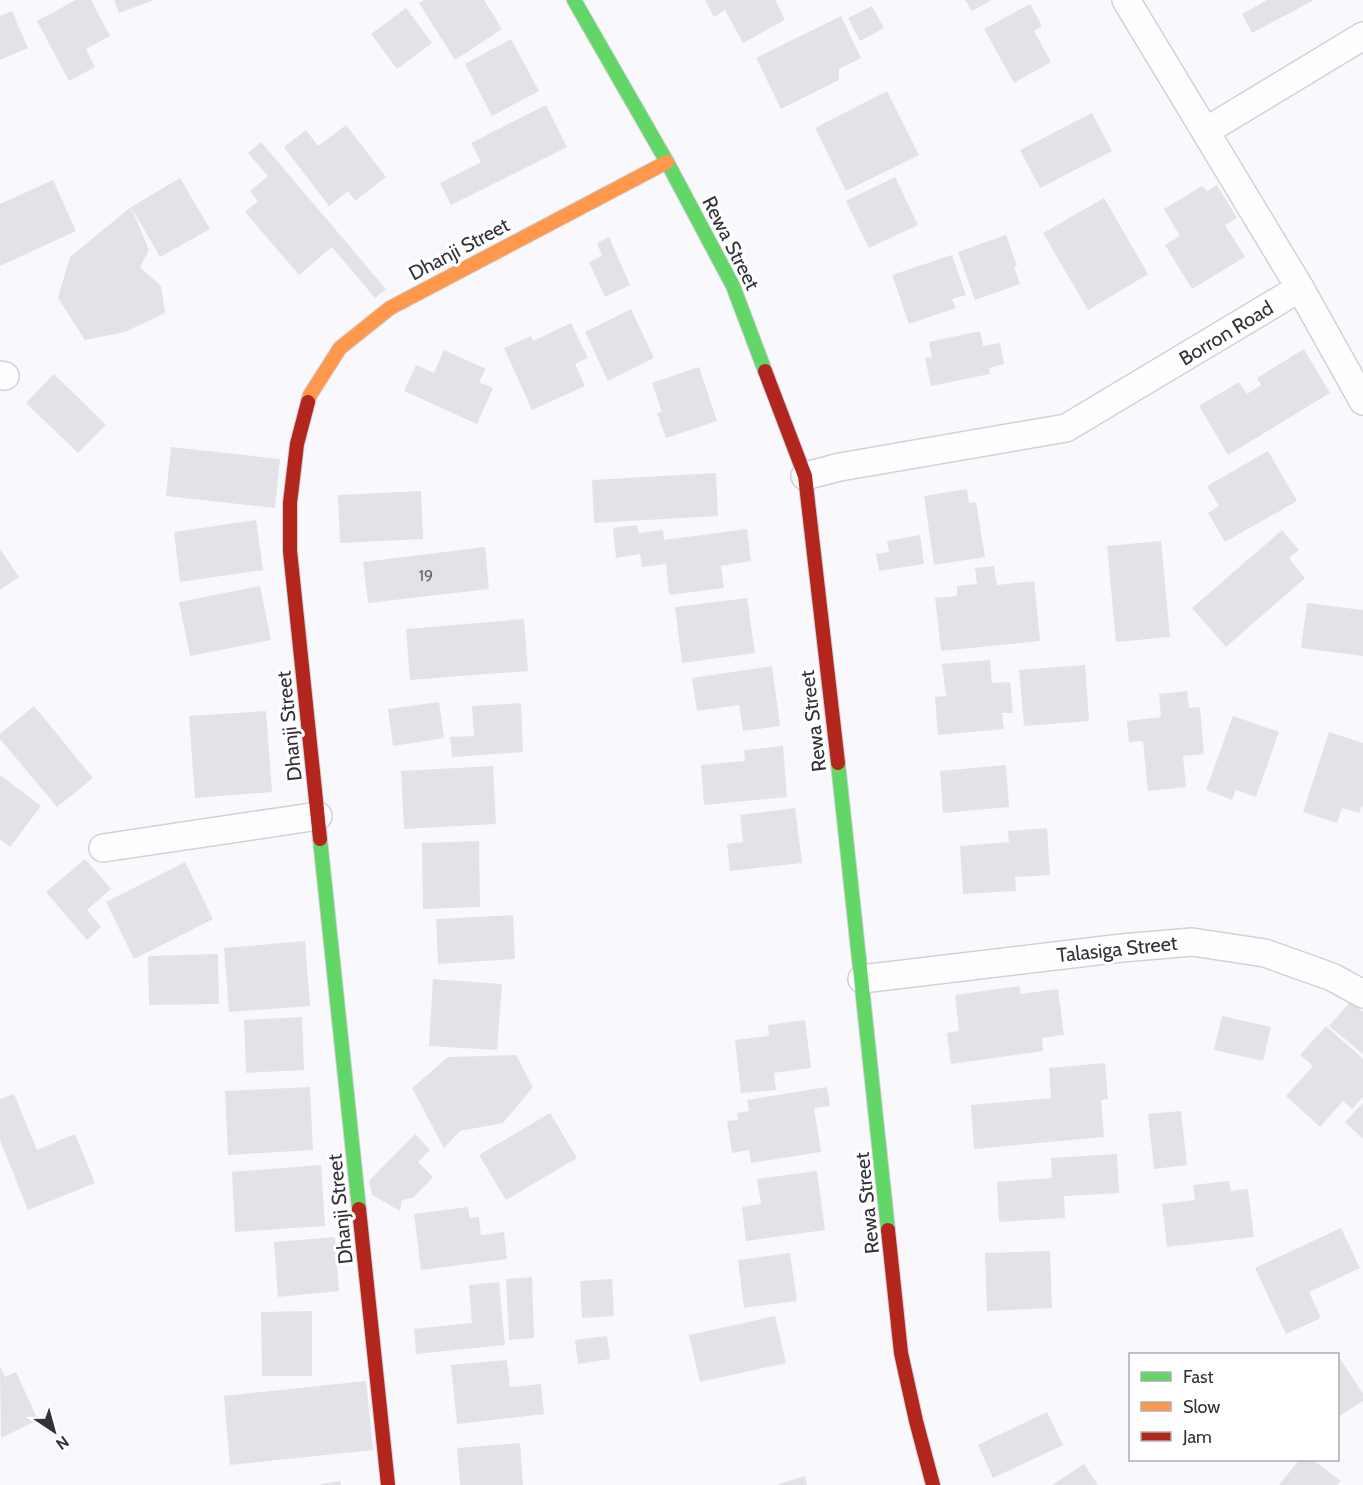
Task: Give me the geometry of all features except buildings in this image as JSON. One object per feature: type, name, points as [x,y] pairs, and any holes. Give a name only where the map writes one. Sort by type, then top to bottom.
[{"type":"main road","name":"Rewa Street","points":[[574,0],[667,162],[733,286],[805,476],[862,979],[901,1353],[933,1485]]},
{"type":"main road","name":"Dhanji Street","points":[[388,1485],[290,551],[290,503],[297,444],[310,395],[340,348],[390,308],[667,162]]},
{"type":"street","points":[[1126,0],[1300,288],[1363,401]]},
{"type":"street","points":[[1206,131],[1363,36]]},
{"type":"street","name":"Borron Road","points":[[805,476],[840,467],[1066,428],[1300,288]]},
{"type":"street","points":[[103,848],[318,816]]},
{"type":"street","name":"Talasiga Street","points":[[862,979],[1122,948],[1192,942],[1265,953],[1332,977],[1363,994]]},
{"type":"traffic: fast","points":[[574,0],[667,162],[733,286],[765,371]]},
{"type":"traffic: fast","points":[[838,763],[888,1230]]},
{"type":"traffic: fast","points":[[320,839],[359,1209]]},
{"type":"traffic: slow","points":[[308,402],[310,395],[340,348],[390,308],[667,162]]},
{"type":"traffic: jam","points":[[765,371],[805,476],[838,763]]},
{"type":"traffic: jam","points":[[308,402],[297,444],[290,503],[290,551],[320,839]]},
{"type":"traffic: jam","points":[[359,1209],[388,1485]]},
{"type":"traffic: jam","points":[[888,1230],[901,1353],[933,1485]]}]
